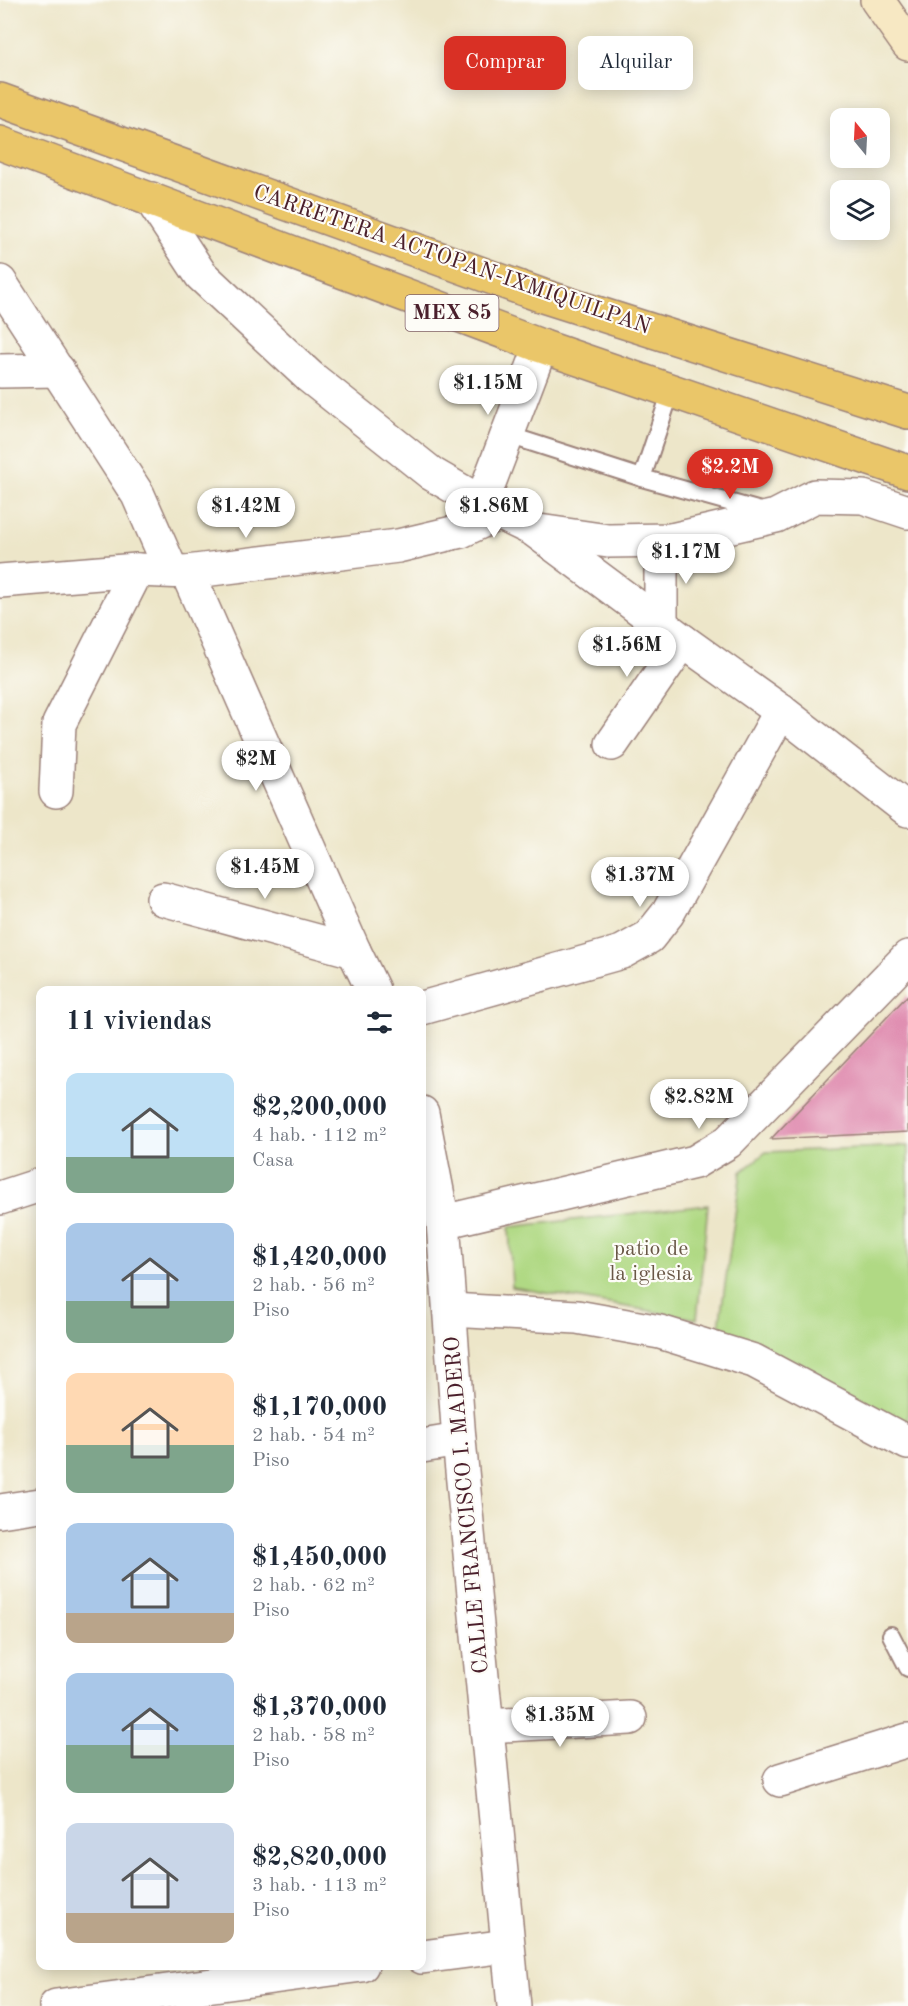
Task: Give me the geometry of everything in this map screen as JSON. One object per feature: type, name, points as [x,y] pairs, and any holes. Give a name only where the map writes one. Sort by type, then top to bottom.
[{"type":"main road","name":"CARRETERA ACTOPAN-IXMIQUILPAN","points":[[0,100],[543,296],[908,412]]},
{"type":"main road","name":"MEX 85","points":[[0,143],[541,346],[908,472]]},
{"type":"street","points":[[877,0],[906,36]]},
{"type":"street","points":[[152,199],[201,275],[310,377],[432,474],[490,509],[534,530],[781,711],[908,810]]},
{"type":"street","points":[[0,282],[138,495],[179,571],[371,986]]},
{"type":"street","points":[[0,581],[137,570],[179,571],[398,546],[461,531],[490,509],[508,435],[541,346]]},
{"type":"street","points":[[0,371],[58,370]]},
{"type":"street","points":[[534,530],[608,541],[671,540],[776,516],[815,496],[863,497],[908,512]]},
{"type":"street","points":[[612,744],[672,633],[661,571],[671,540]]},
{"type":"street","points":[[56,791],[59,724],[137,570]]},
{"type":"street","points":[[426,1007],[622,952],[649,937],[668,913],[781,711]]},
{"type":"street","points":[[163,899],[354,951]]},
{"type":"street","points":[[443,1222],[695,1162],[728,1142],[908,957]]},
{"type":"street","name":"CALLE FRANCISCO I. MADERO","points":[[426,1134],[443,1222],[459,1440],[514,2006]]},
{"type":"street","points":[[0,1198],[36,1186]]},
{"type":"street","points":[[451,1310],[577,1317],[660,1332],[754,1361],[908,1443]]},
{"type":"street","points":[[426,1445],[459,1440]]},
{"type":"street","points":[[0,1511],[36,1506]]},
{"type":"street","points":[[487,1726],[630,1718]]},
{"type":"street","points":[[780,1780],[908,1740]]},
{"type":"street","points":[[426,1956],[507,1946]]},
{"type":"street","points":[[56,2006],[325,1970]]},
{"type":"lane","points":[[642,478],[671,391]]},
{"type":"lane","points":[[508,435],[642,478],[776,516]]},
{"type":"lane","points":[[891,1635],[908,1668]]},
{"type":"green space","points":[[908,1146],[908,1426],[719,1327],[741,1172],[766,1152]]},
{"type":"green space","name":"patio de la iglesia","points":[[708,1205],[697,1319],[512,1287],[509,1227]]},
{"type":"building","points":[[908,995],[908,1132],[771,1139]]}]
